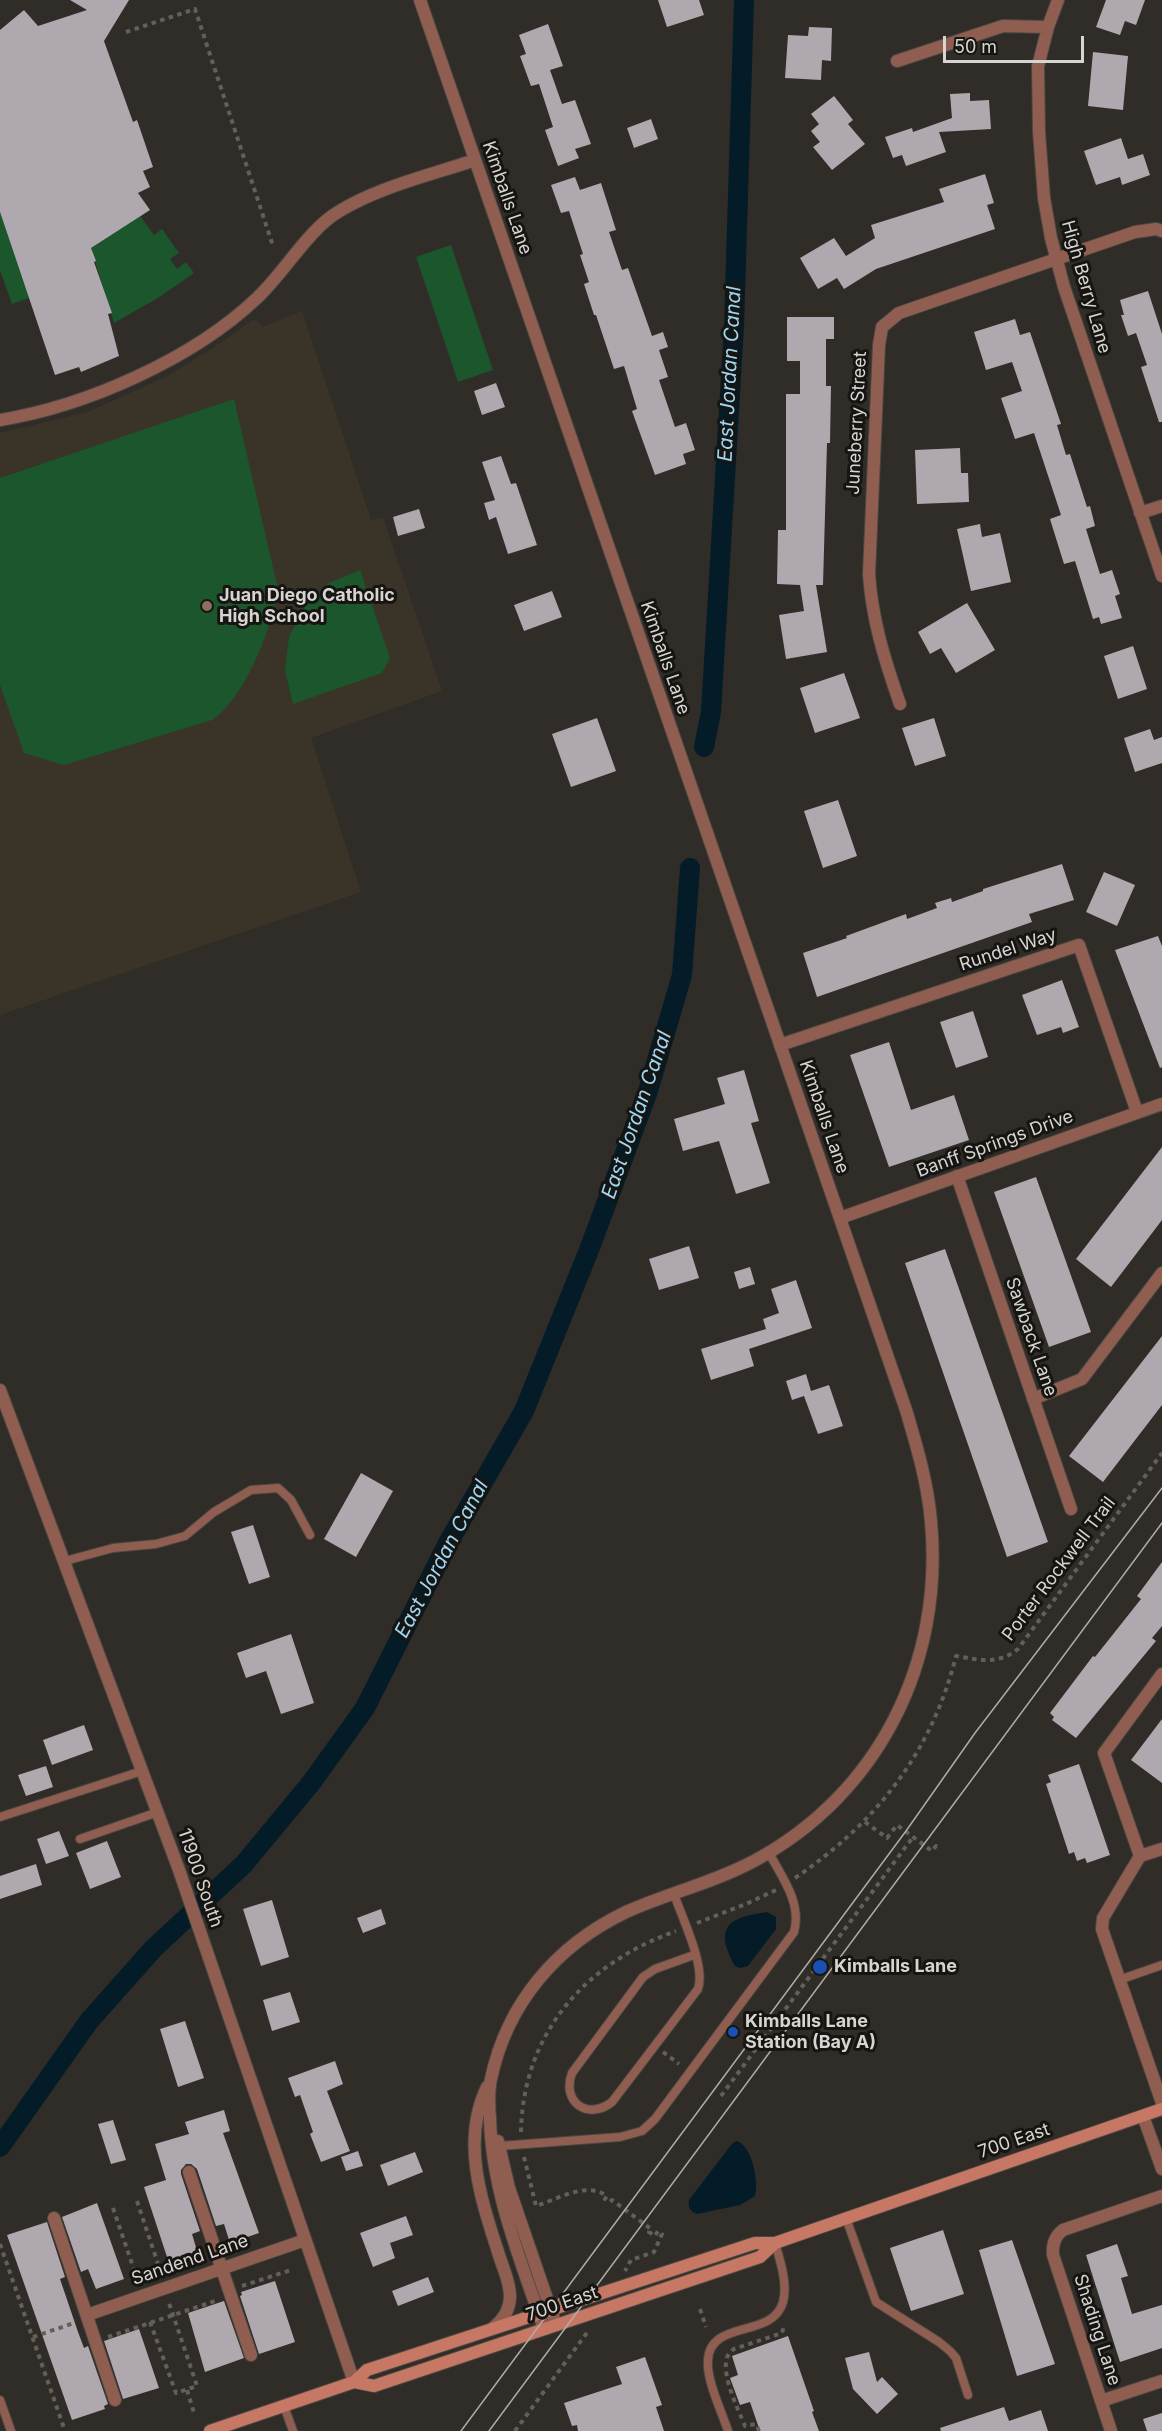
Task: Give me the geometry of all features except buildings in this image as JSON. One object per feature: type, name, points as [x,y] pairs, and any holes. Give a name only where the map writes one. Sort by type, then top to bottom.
[{"type":"main road","name":"700 East","points":[[210,2431],[354,2382],[367,2370],[494,2327],[755,2243],[775,2243],[1162,2109]]},
{"type":"main road","name":"700 East","points":[[354,2382],[374,2386],[760,2257],[775,2243]]},
{"type":"street","name":"Kimballs Lane","points":[[420,0],[906,1410],[922,1468],[931,1522],[933,1553],[929,1609],[920,1658],[912,1682],[889,1731],[856,1777],[838,1797],[803,1829],[769,1853],[732,1872],[627,1912],[584,1936],[549,1965],[537,1979],[517,2011],[500,2049],[490,2081],[490,2131],[498,2186],[545,2311]]},
{"type":"street","name":"High Berry Lane","points":[[1058,0],[1038,66],[1039,132],[1044,198],[1056,258],[1162,576]]},
{"type":"street","points":[[897,61],[1004,26],[1048,27]]},
{"type":"street","points":[[0,420],[83,400],[153,369],[219,328],[257,298],[309,239],[336,213],[362,199],[475,160]]},
{"type":"street","name":"Juneberry Street","points":[[900,704],[878,636],[871,603],[870,584],[879,336],[882,327],[899,313],[1056,258],[1135,232],[1162,231]]},
{"type":"street","points":[[1140,513],[1162,506]]},
{"type":"street","name":"Rundel Way","points":[[780,1046],[1079,945],[1137,1112]]},
{"type":"street","name":"Banff Springs Drive","points":[[840,1218],[1162,1104]]},
{"type":"street","name":"Sawback Lane","points":[[957,1176],[1071,1509]]},
{"type":"street","points":[[1033,1399],[1082,1379],[1162,1273]]},
{"type":"street","name":"11900 South","points":[[0,1390],[158,1812],[354,2382]]},
{"type":"street","points":[[1140,1856],[1104,1753],[1162,1674]]},
{"type":"street","points":[[1162,1849],[1140,1856],[1103,1918],[1102,1929],[1162,2103]]},
{"type":"street","name":"Kimballs Lane","points":[[490,2081],[499,2146],[509,2188],[550,2327]]},
{"type":"street","points":[[490,2081],[477,2115],[474,2151],[482,2202],[510,2294],[507,2311],[494,2327]]},
{"type":"street","points":[[1143,2116],[1162,2169]]},
{"type":"street","points":[[189,2172],[251,2355]]},
{"type":"street","name":"Shading Lane","points":[[1111,2431],[1053,2255],[1054,2240],[1058,2234],[1069,2227],[1162,2196]]},
{"type":"street","points":[[54,2218],[115,2400]]},
{"type":"street","name":"Sandend Lane","points":[[87,2315],[305,2240]]},
{"type":"street","points":[[1101,2401],[1162,2381]]},
{"type":"lane","points":[[65,1561],[113,1548],[156,1544],[185,1536],[214,1512],[251,1490],[278,1488],[291,1500],[310,1536]]},
{"type":"lane","points":[[0,1817],[142,1771]]},
{"type":"lane","points":[[80,1839],[158,1812]]},
{"type":"lane","points":[[499,2146],[620,2137],[642,2131],[656,2119],[794,1932],[796,1916],[794,1900],[769,1853]]},
{"type":"lane","points":[[674,1894],[694,1954],[701,1975],[698,1989],[612,2102],[598,2110],[582,2108],[576,2103],[569,2089],[572,2073],[639,1982],[655,1969],[694,1954]]},
{"type":"lane","points":[[1119,1980],[1162,1965]]},
{"type":"lane","points":[[846,2218],[876,2302],[950,2351],[956,2358],[968,2395]]},
{"type":"lane","points":[[728,2431],[709,2372],[709,2350],[723,2336],[764,2323],[780,2310],[784,2298],[784,2285],[775,2243]]},
{"type":"lane","points":[[0,2400],[11,2431]]},
{"type":"lane","points":[[284,2406],[293,2431]]},
{"type":"path","points":[[126,32],[195,9],[273,246]]},
{"type":"path","name":"Porter Rockwell Trail","points":[[913,1837],[897,1825],[887,1838],[865,1822],[895,1786],[920,1746],[942,1700],[956,1656],[993,1661],[1018,1649],[1162,1453]]},
{"type":"path","points":[[721,2096],[913,1837],[932,1851],[936,1846],[938,1848]]},
{"type":"path","points":[[536,2206],[592,2189],[607,2196],[605,2199],[610,2202],[612,2199],[651,2229],[649,2232],[655,2236],[658,2231],[662,2234],[654,2252],[631,2260],[625,2268],[626,2277]]},
{"type":"path","points":[[137,2201],[157,2260],[160,2276]]},
{"type":"path","points":[[113,2208],[139,2284]]},
{"type":"path","points":[[0,2244],[65,2431]]},
{"type":"path","points":[[241,2286],[291,2270]]},
{"type":"path","points":[[150,2322],[176,2393],[196,2386],[167,2297]]},
{"type":"path","points":[[107,2337],[218,2300]]},
{"type":"path","points":[[700,2310],[706,2327]]},
{"type":"path","points":[[33,2337],[75,2322]]},
{"type":"path","points":[[759,2431],[756,2424],[745,2426],[730,2391],[724,2363],[729,2352],[782,2333],[785,2322]]},
{"type":"path","points":[[515,2431],[589,2330]]},
{"type":"path","points":[[187,2390],[194,2412]]},
{"type":"shaded area","name":"Juan Diego Catholic High School","points":[[302,311],[371,520],[383,517],[442,691],[311,738],[361,892],[0,1015],[0,433],[88,412],[171,374],[252,320],[257,321],[263,327]]},
{"type":"green space","points":[[0,212],[29,298],[12,304],[0,270]]},
{"type":"green space","points":[[140,216],[154,235],[162,229],[179,253],[170,259],[177,269],[186,262],[194,273],[158,298],[114,323],[91,248]]},
{"type":"green space","points":[[451,245],[493,370],[458,382],[416,257]]},
{"type":"green space","points":[[234,399],[278,589],[264,641],[235,697],[212,720],[64,765],[24,753],[0,685],[0,478]]},
{"type":"green space","points":[[360,570],[390,658],[382,673],[293,704],[285,671],[289,637],[304,607],[329,583]]},
{"type":"water","points":[[767,1912],[776,1917],[776,1929],[748,1966],[740,1968],[735,1966],[725,1939],[729,1925],[750,1915]]},
{"type":"water","points":[[736,2141],[746,2149],[753,2164],[756,2182],[755,2196],[740,2205],[697,2214],[693,2212],[690,2209],[689,2200]]},
{"type":"waterway","name":"East Jordan Canal","points":[[704,747],[711,712],[734,326],[744,0]]},
{"type":"waterway","name":"East Jordan Canal","points":[[0,2147],[89,2021],[153,1949],[244,1864],[311,1783],[365,1708],[448,1543],[524,1411],[589,1250],[648,1091],[682,975],[690,868]]},
{"type":"tram line","points":[[461,2431],[906,1831],[975,1733],[1162,1488]]},
{"type":"tram line","points":[[489,2431],[1162,1523]]},
{"type":"place","name":"Juan Diego Catholic High School","points":[[207,606]]},
{"type":"place","name":"Kimballs Lane","points":[[820,1967]]},
{"type":"place","name":"Kimballs Lane Station (Bay A)","points":[[733,2032]]}]
